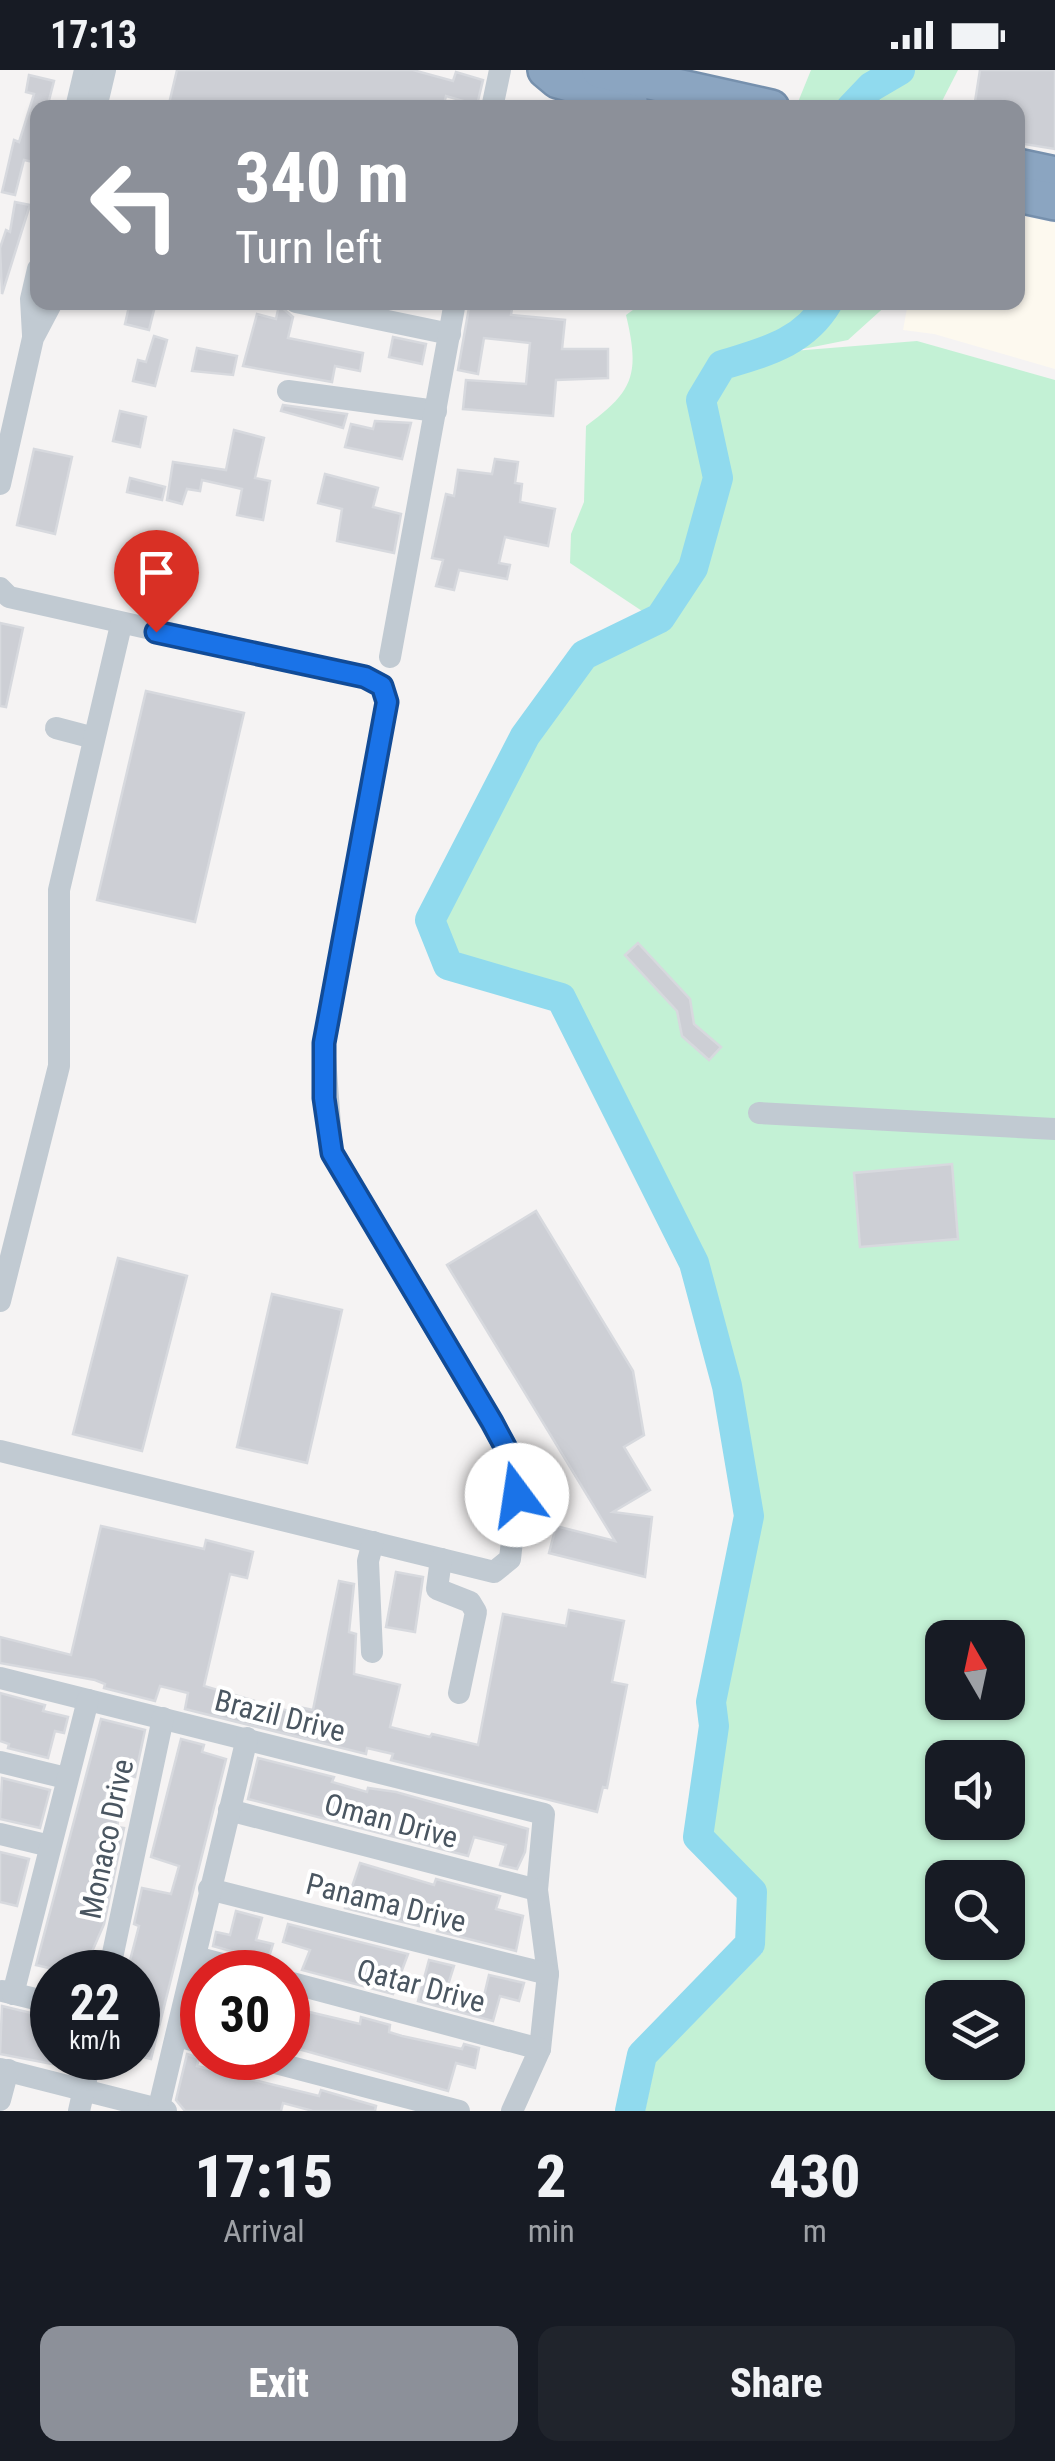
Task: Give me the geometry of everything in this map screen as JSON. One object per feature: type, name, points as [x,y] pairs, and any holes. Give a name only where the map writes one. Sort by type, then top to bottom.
[{"type":"highway","points":[[546,70],[558,80],[657,87],[728,100]]},
{"type":"highway","points":[[600,70],[657,87]]},
{"type":"highway","points":[[1025,169],[1055,175]]},
{"type":"highway","points":[[1025,196],[1055,202]]},
{"type":"street","points":[[78,100],[85,70]]},
{"type":"street","points":[[98,100],[105,70]]},
{"type":"street","points":[[494,100],[500,70]]},
{"type":"street","points":[[31,310],[33,338]]},
{"type":"street","points":[[0,484],[33,338],[48,310]]},
{"type":"street","points":[[334,310],[450,334]]},
{"type":"street","points":[[390,657],[454,310]]},
{"type":"street","points":[[288,391],[436,410]]},
{"type":"street","points":[[0,588],[9,596],[365,677],[382,686],[387,702],[324,1043],[324,1098],[332,1153],[515,1465],[517,1495],[510,1559],[494,1572],[0,1451]]},
{"type":"street","points":[[0,1301],[59,1066],[58,890],[121,624]]},
{"type":"street","points":[[56,728],[94,738]]},
{"type":"street","points":[[759,1113],[1055,1130]]},
{"type":"street","points":[[372,1542],[368,1561],[372,1652]]},
{"type":"street","points":[[441,1559],[437,1589],[470,1602],[476,1612],[459,1693]]},
{"type":"street","name":"Brazil Drive","points":[[0,1678],[544,1814],[537,1890]]},
{"type":"street","points":[[7,1992],[88,1700]]},
{"type":"street","name":"Monaco Drive","points":[[114,1950],[164,1718]]},
{"type":"street","points":[[198,1950],[247,1738]]},
{"type":"street","points":[[0,1762],[66,1778]]},
{"type":"street","name":"Oman Drive","points":[[229,1810],[537,1890]]},
{"type":"street","points":[[0,1834],[50,1846]]},
{"type":"street","name":"Panama Drive","points":[[210,1890],[548,1974]]},
{"type":"street","points":[[512,2111],[540,2049],[548,1974],[537,1890]]},
{"type":"street","name":"Qatar Drive","points":[[310,1988],[540,2049]]},
{"type":"street","points":[[0,2100],[4,2070],[82,2100],[160,2110],[180,2024]]},
{"type":"street","points":[[310,2072],[458,2111]]},
{"type":"shaded area","points":[[1025,217],[1055,223],[1055,369],[934,334],[903,330],[907,310],[1025,310]]},
{"type":"green space","points":[[811,70],[958,70],[943,100],[799,100]]},
{"type":"green space","points":[[633,310],[881,310],[848,340],[793,351],[917,341],[1055,380],[1055,2111],[645,2111],[655,2062],[762,1953],[760,1887],[705,1833],[740,1579],[757,1511],[729,1367],[701,1263],[565,991],[455,960],[437,922],[532,737],[590,661],[663,625],[570,563],[571,534],[584,502],[586,426],[623,391],[632,367],[626,315]]},
{"type":"building","points":[[177,70],[413,70],[453,81],[456,72],[483,80],[478,100],[446,96],[445,100],[170,100]]},
{"type":"building","points":[[980,70],[1055,70],[1055,149],[1025,144],[1025,100],[975,100]]},
{"type":"building","points":[[29,75],[54,81],[49,100],[32,100],[34,94],[26,92]]},
{"type":"building","points":[[30,107],[30,161],[24,160],[15,195],[2,192],[14,140],[19,142]]},
{"type":"building","points":[[15,202],[30,205],[2,294],[0,248],[6,230],[10,232]]},
{"type":"building","points":[[128,310],[154,310],[149,330],[125,324]]},
{"type":"building","points":[[278,310],[293,317],[288,338],[363,353],[360,371],[335,366],[332,382],[243,366],[257,314],[276,319]]},
{"type":"building","points":[[469,310],[512,310],[511,315],[565,320],[562,349],[608,349],[608,378],[556,380],[553,416],[463,409],[466,380],[526,384],[530,343],[484,338],[478,374],[458,370]]},
{"type":"building","points":[[154,336],[167,340],[155,386],[133,381],[138,360],[146,362]]},
{"type":"building","points":[[393,337],[426,344],[422,364],[389,357]]},
{"type":"building","points":[[197,348],[237,356],[233,375],[192,371]]},
{"type":"building","points":[[283,405],[347,414],[343,428],[281,411]]},
{"type":"building","points":[[120,411],[146,417],[140,447],[113,441]]},
{"type":"building","points":[[375,421],[411,423],[402,459],[345,447],[351,424],[373,429]]},
{"type":"building","points":[[234,430],[264,438],[255,478],[270,481],[263,520],[237,515],[242,489],[202,480],[200,491],[187,489],[182,504],[167,500],[173,462],[226,470]]},
{"type":"building","points":[[34,449],[72,457],[55,534],[17,525]]},
{"type":"building","points":[[495,459],[518,462],[515,483],[522,484],[520,502],[555,509],[548,546],[505,537],[499,563],[510,565],[507,579],[459,570],[454,590],[436,586],[443,560],[432,558],[446,494],[454,496],[458,470],[492,474]]},
{"type":"building","points":[[325,474],[378,488],[373,507],[401,514],[394,553],[337,541],[342,509],[318,503]]},
{"type":"building","points":[[130,478],[165,487],[162,500],[127,492]]},
{"type":"building","points":[[0,623],[23,628],[6,707],[0,706]]},
{"type":"building","points":[[146,691],[244,713],[195,922],[97,900]]},
{"type":"building","points":[[638,943],[690,999],[694,1024],[721,1047],[709,1060],[682,1036],[677,1011],[625,955]]},
{"type":"building","points":[[952,1164],[958,1239],[860,1247],[854,1173]]},
{"type":"building","points":[[536,1211],[633,1371],[644,1435],[624,1447],[650,1490],[613,1512],[652,1517],[645,1577],[549,1553],[556,1526],[615,1541],[447,1265]]},
{"type":"building","points":[[118,1258],[187,1276],[142,1451],[73,1434]]},
{"type":"building","points":[[272,1294],[342,1310],[307,1463],[237,1447]]},
{"type":"building","points":[[101,1526],[204,1549],[206,1540],[253,1552],[247,1578],[230,1574],[204,1686],[292,1712],[294,1706],[313,1710],[339,1581],[354,1584],[349,1632],[356,1634],[354,1674],[400,1685],[390,1727],[478,1745],[503,1614],[566,1626],[569,1610],[624,1621],[612,1682],[627,1685],[607,1788],[603,1787],[597,1812],[391,1760],[393,1754],[367,1748],[366,1754],[185,1709],[188,1693],[160,1686],[155,1701],[104,1688],[105,1684],[95,1680],[0,1663],[0,1637],[71,1655]]},
{"type":"building","points":[[396,1572],[423,1577],[415,1632],[386,1627]]},
{"type":"building","points":[[0,1693],[45,1705],[43,1711],[68,1717],[64,1733],[55,1731],[48,1758],[8,1748],[9,1744],[0,1741]]},
{"type":"building","points":[[101,1719],[145,1730],[135,1777],[131,1776],[128,1789],[109,1785],[102,1812],[119,1816],[117,1827],[124,1828],[104,1924],[93,1950],[40,1950]]},
{"type":"building","points":[[181,1739],[204,1745],[202,1752],[226,1759],[160,2023],[160,1950],[133,1950],[139,1926],[134,1924],[142,1888],[171,1894],[179,1866],[151,1857]]},
{"type":"building","points":[[258,1758],[334,1777],[332,1782],[367,1792],[368,1788],[396,1792],[528,1829],[525,1852],[517,1869],[500,1865],[506,1845],[474,1837],[468,1856],[248,1799]]},
{"type":"building","points":[[2,1778],[50,1790],[40,1828],[0,1819]]},
{"type":"building","points":[[0,1852],[29,1859],[17,1906],[0,1902]]},
{"type":"building","points":[[360,1863],[434,1885],[436,1879],[500,1896],[496,1909],[523,1916],[516,1951],[437,1931],[440,1918],[424,1912],[419,1926],[345,1908],[347,1900],[339,1898],[343,1885],[352,1887]]},
{"type":"building","points":[[236,1911],[262,1918],[256,1940],[273,1944],[271,1950],[227,1950],[213,1946],[216,1932],[230,1935]]},
{"type":"building","points":[[288,1924],[408,1954],[393,1994],[310,1972],[310,1950],[283,1942]]},
{"type":"building","points":[[429,1960],[454,1966],[447,1988],[484,1996],[489,1975],[524,1983],[519,2001],[500,1996],[493,2021],[418,2001]]},
{"type":"building","points":[[2,2006],[30,2013],[30,2060],[0,2054]]},
{"type":"building","points":[[310,2012],[360,2024],[361,2017],[390,2025],[389,2032],[402,2036],[462,2049],[464,2044],[479,2048],[475,2068],[456,2063],[448,2091],[310,2052]]},
{"type":"building","points":[[181,2080],[254,2080],[319,2096],[321,2090],[376,2106],[375,2111],[313,2111],[283,2103],[281,2111],[185,2111],[176,2100]]},
{"type":"waterway","points":[[859,100],[871,87],[900,70]]},
{"type":"waterway","points":[[630,2111],[642,2055],[750,1944],[752,1892],[698,1837],[714,1726],[711,1702],[749,1516],[727,1386],[694,1263],[561,998],[448,965],[430,920],[525,736],[584,655],[660,618],[693,568],[718,478],[701,400],[722,365],[795,337],[822,310]]},
{"type":"route","points":[[156,632],[365,677],[382,686],[387,702],[324,1043],[324,1098],[332,1153],[492,1422],[515,1465],[517,1495]]}]
